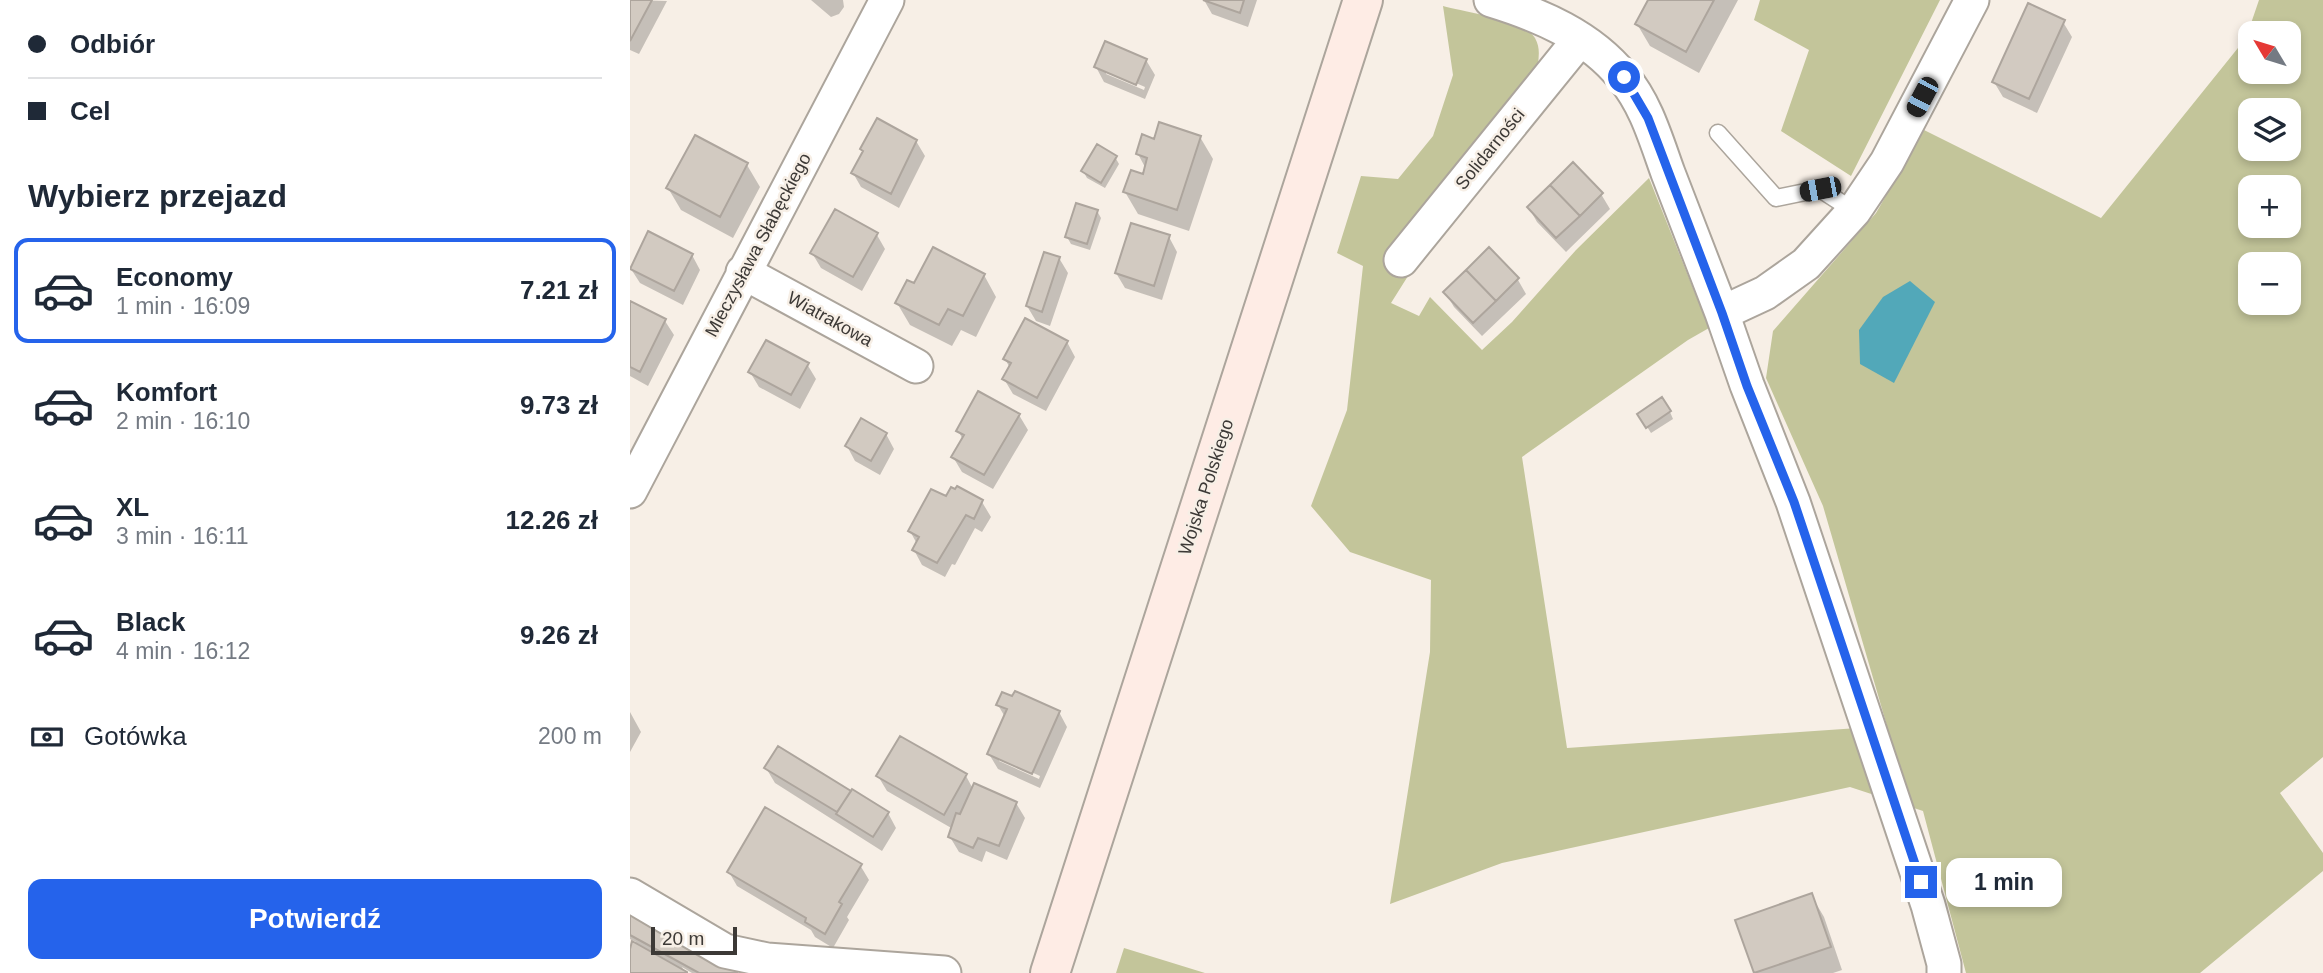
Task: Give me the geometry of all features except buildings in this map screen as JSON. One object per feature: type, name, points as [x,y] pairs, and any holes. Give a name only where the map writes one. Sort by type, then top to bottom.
[{"type":"street","name":"Mieczysława Słabęckiego","points":[[630,491],[887,0]]},
{"type":"street","name":"Wojska Polskiego","points":[[1050,973],[1363,0]]},
{"type":"street","points":[[1491,0],[1555,23],[1580,38],[1624,77],[1648,118],[1747,386],[1794,502],[1928,905],[1944,973]]},
{"type":"street","points":[[1722,313],[1765,293],[1806,264],[1854,211],[1887,162],[1972,0]]},
{"type":"street","name":"Solidarności","points":[[1401,260],[1580,38]]},
{"type":"street","name":"Wiatrakowa","points":[[743,272],[916,366]]},
{"type":"street","points":[[630,895],[725,951],[767,960],[944,973]]},
{"type":"lane","points":[[1718,133],[1776,198],[1820,189],[1854,211]]},
{"type":"green space","points":[[1760,0],[1940,0],[1851,176],[1781,131],[1809,50],[1754,20]]},
{"type":"green space","points":[[2259,0],[2323,0],[2323,757],[2280,793],[2323,853],[2323,871],[2200,973],[1966,973],[1923,811],[1850,787],[1502,863],[1390,904],[1430,652],[1431,580],[1350,552],[1311,506],[1347,410],[1363,266],[1337,253],[1361,176],[1398,179],[1433,136],[1453,75],[1443,6],[1507,22],[1529,32],[1538,45],[1538,64],[1395,242],[1408,276],[1391,303],[1419,316],[1430,297],[1482,350],[1512,322],[1576,250],[1649,178],[1709,328],[1522,457],[1567,748],[1887,726],[1823,506],[1766,378],[1773,331],[1876,213],[1924,130],[2101,218],[2238,48],[2238,84],[2301,84],[2301,21],[2252,21]]},
{"type":"green space","points":[[1124,948],[1205,973],[1116,973]]},
{"type":"water","points":[[1910,281],[1935,302],[1894,383],[1860,364],[1859,330],[1883,297]]},
{"type":"route","points":[[1624,77],[1648,118],[1747,386],[1794,502],[1921,882]]}]
